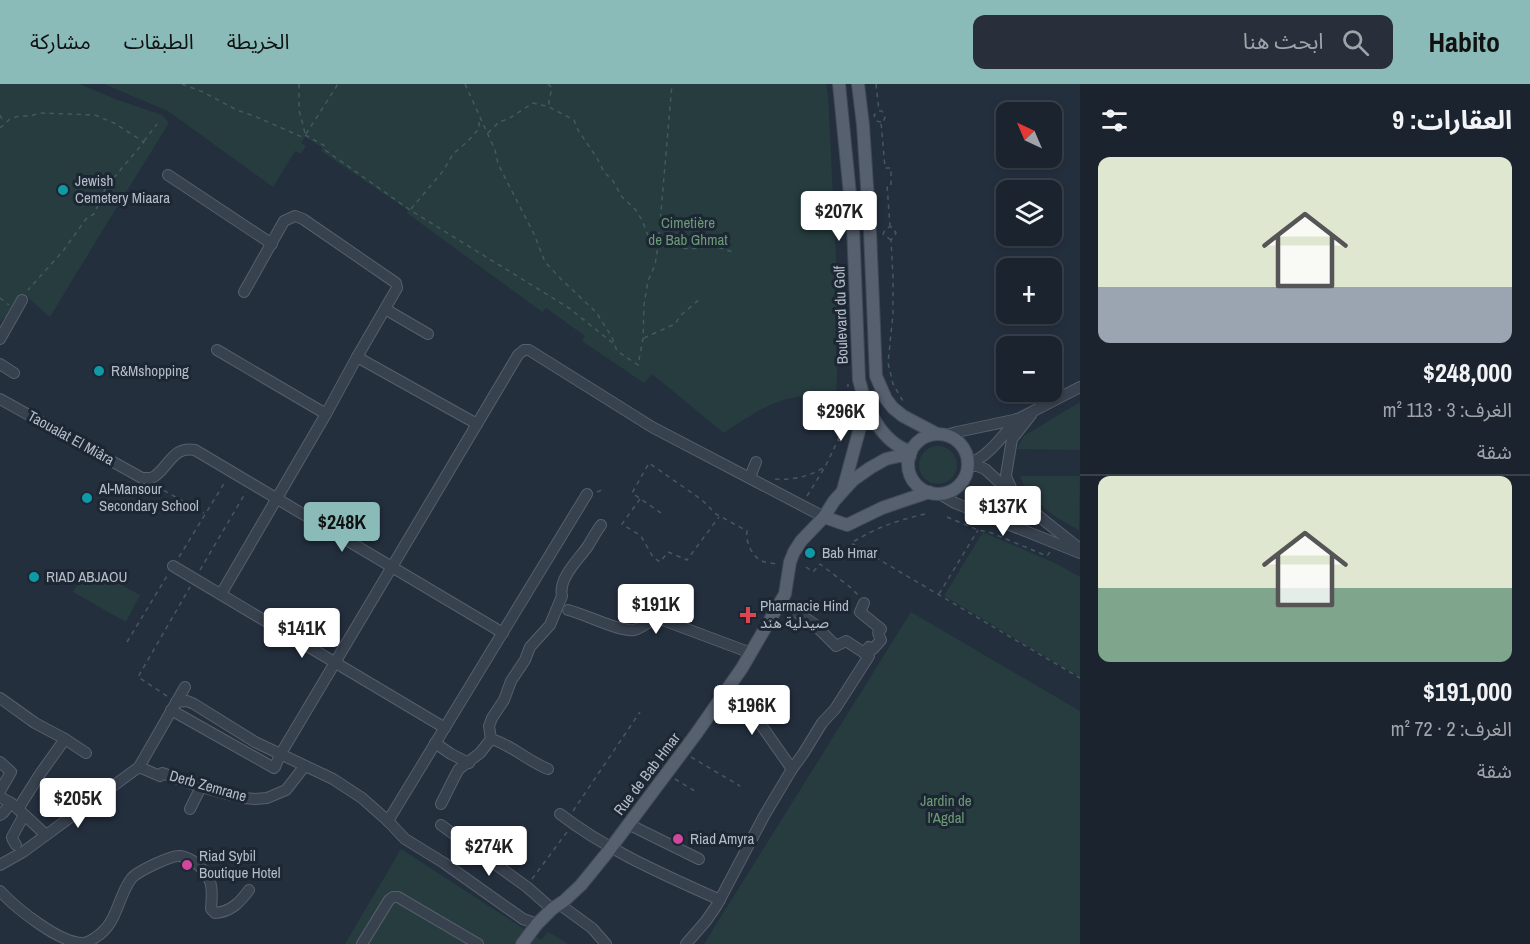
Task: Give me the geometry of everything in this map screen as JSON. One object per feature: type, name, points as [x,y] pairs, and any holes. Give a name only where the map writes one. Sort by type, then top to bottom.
[{"type":"main road","name":"Boulevard du Golf","points":[[839,84],[853,225],[859,380],[862,395],[873,418],[893,444],[910,454]]},
{"type":"main road","points":[[824,517],[847,525],[882,508],[934,493],[947,492],[958,486],[966,475],[968,464],[966,453],[955,440],[908,419],[893,408],[886,399],[876,376],[870,231],[858,84]]},
{"type":"main road","points":[[842,491],[862,420],[862,395]]},
{"type":"main road","points":[[934,493],[921,488],[913,479],[908,467],[910,454],[917,443],[923,439],[941,435]]},
{"type":"main road","name":"Rue de Bab Hmar","points":[[522,944],[537,924],[581,885],[682,753],[751,653],[785,594],[789,567],[801,541],[824,517],[842,491],[853,480],[886,459],[910,454]]},
{"type":"street","points":[[168,175],[272,244]]},
{"type":"street","points":[[221,594],[397,288],[396,283],[303,219],[295,216],[284,221],[244,292]]},
{"type":"street","points":[[0,339],[19,300]]},
{"type":"street","points":[[385,309],[428,334]]},
{"type":"street","points":[[217,350],[326,414]]},
{"type":"street","points":[[173,706],[274,768],[518,355],[524,350],[529,350],[652,427],[824,517]]},
{"type":"street","points":[[357,357],[477,424]]},
{"type":"street","points":[[0,364],[14,373]]},
{"type":"street","points":[[941,435],[1018,419],[1080,387]]},
{"type":"street","name":"Taoualat El Miâra","points":[[0,399],[142,478]]},
{"type":"street","points":[[1022,502],[1007,479],[1008,463],[1012,439],[1037,409]]},
{"type":"street","points":[[968,464],[983,456],[1018,419]]},
{"type":"street","points":[[142,478],[155,476],[180,451],[195,450],[503,633]]},
{"type":"street","points":[[750,477],[756,462]]},
{"type":"street","points":[[968,464],[986,469],[1080,551]]},
{"type":"street","points":[[934,493],[1080,551]]},
{"type":"street","points":[[388,820],[587,494]]},
{"type":"street","points":[[441,804],[462,766],[480,753],[491,738],[489,726],[504,700],[511,681],[525,660],[530,647],[550,625],[562,596],[560,592],[562,585],[570,568],[601,525]]},
{"type":"street","points":[[173,566],[445,728]]},
{"type":"street","points":[[686,944],[720,900],[764,816],[792,769],[869,656],[846,641],[836,646],[820,629],[780,601]]},
{"type":"street","points":[[864,603],[860,612],[881,629],[878,633],[881,640],[873,649],[869,647],[864,653]]},
{"type":"street","points":[[568,610],[627,630],[637,629],[652,620],[660,619],[751,653]]},
{"type":"street","points":[[0,865],[19,848],[46,835],[139,767],[185,687]]},
{"type":"street","points":[[725,690],[752,712],[792,769]]},
{"type":"street","points":[[173,706],[187,701],[194,704],[255,742],[333,779],[362,798],[388,820],[405,839],[444,863],[523,919],[537,924]]},
{"type":"street","points":[[2,704],[86,753]]},
{"type":"street","points":[[491,738],[548,769]]},
{"type":"street","points":[[19,848],[12,840],[18,809],[65,739]]},
{"type":"street","points":[[435,744],[469,763]]},
{"type":"street","points":[[0,762],[11,772],[0,790],[46,835]]},
{"type":"street","name":"Derb Zemrane","points":[[139,767],[159,777],[162,773],[201,787],[255,799],[267,798],[286,790],[304,766]]},
{"type":"street","points":[[189,809],[201,787]]},
{"type":"street","points":[[0,815],[18,809]]},
{"type":"street","points":[[567,819],[611,848],[720,900]]},
{"type":"street","points":[[628,824],[699,859]]},
{"type":"street","points":[[441,825],[556,907],[592,928],[606,944]]},
{"type":"street","points":[[0,891],[19,909],[59,938],[80,944],[88,943],[111,924],[133,876],[174,856],[183,856],[196,863],[205,872],[211,881],[211,909],[215,913],[232,908],[249,890]]},
{"type":"street","points":[[362,944],[393,897],[398,897],[478,944]]},
{"type":"path","points":[[182,84],[302,137],[305,135],[325,146],[326,150],[410,210],[569,308],[615,345]]},
{"type":"path","points":[[299,84],[299,110],[305,135]]},
{"type":"path","points":[[305,135],[338,84]]},
{"type":"path","points":[[465,84],[495,150],[498,164],[534,234],[545,262],[596,312],[612,337],[617,351],[638,365],[643,339],[644,305],[648,281],[655,265],[658,246],[672,84]]},
{"type":"path","points":[[548,84],[552,88],[549,107]]},
{"type":"path","points":[[876,84],[879,111]]},
{"type":"path","points":[[487,134],[499,122],[533,103],[549,107],[574,120],[604,172],[642,220],[651,243],[658,246],[690,249],[714,246],[733,252]]},
{"type":"path","points":[[879,111],[882,111],[885,117],[885,120],[881,122]]},
{"type":"path","points":[[879,111],[874,118],[881,122]]},
{"type":"path","points":[[0,128],[4,123],[18,116],[40,113],[95,115],[114,123],[144,142]]},
{"type":"path","points":[[0,115],[4,123]]},
{"type":"path","points":[[410,210],[443,171],[453,154],[479,129],[480,118]]},
{"type":"path","points":[[881,122],[885,168],[891,168],[891,184],[887,185],[890,227]]},
{"type":"path","points":[[0,298],[19,300],[63,251],[86,219],[94,214],[106,187],[157,124]]},
{"type":"path","points":[[890,227],[883,234],[891,240]]},
{"type":"path","points":[[890,227],[896,233],[891,240],[893,314],[888,363],[893,384],[906,406]]},
{"type":"path","points":[[643,339],[675,324],[681,315],[701,298]]},
{"type":"path","points":[[807,497],[838,440],[847,405],[848,384]]},
{"type":"path","points":[[838,440],[844,442]]},
{"type":"path","points":[[661,513],[632,493],[649,463],[702,500],[720,516],[747,531],[746,539],[759,560],[789,567]]},
{"type":"path","points":[[769,488],[774,479],[788,480],[807,476],[825,466]]},
{"type":"path","points":[[127,642],[232,471]]},
{"type":"path","points":[[142,478],[206,514]]},
{"type":"path","points":[[173,706],[138,677],[252,483]]},
{"type":"path","points":[[640,499],[622,524],[641,536],[653,557],[660,562],[668,552],[687,560],[720,516]]},
{"type":"path","points":[[925,514],[894,521],[851,543],[1080,678]]},
{"type":"path","points":[[947,517],[1047,556],[1055,543]]},
{"type":"path","points":[[939,595],[978,530]]},
{"type":"path","points":[[806,567],[813,572],[820,564],[850,587],[864,603]]},
{"type":"path","points":[[527,887],[567,819],[640,712]]},
{"type":"path","points":[[682,753],[740,786]]},
{"type":"path","points":[[666,774],[698,793]]},
{"type":"green space","name":"Jewish Cemetery Miaara","points":[[0,84],[79,84],[162,115],[169,123],[50,317],[26,296],[0,322]]},
{"type":"green space","name":"Cimetière de Bab Ghmat","points":[[104,84],[826,84],[839,316],[836,401],[802,397],[787,399],[759,411],[724,433],[652,374],[644,383],[582,341],[585,336],[546,308],[542,312],[407,213],[408,210],[321,151],[322,147],[305,137],[301,143],[306,146],[301,154],[295,151],[273,187],[168,111]]},
{"type":"green space","points":[[1080,402],[1080,450],[1017,449],[1024,436]]},
{"type":"green space","points":[[938,446],[951,452],[957,465],[951,478],[938,484],[925,478],[919,465],[925,452]]},
{"type":"green space","points":[[1020,476],[1080,476],[1079,530],[1057,518],[1036,501],[1026,489]]},
{"type":"green space","points":[[983,532],[1057,564],[1080,577],[1080,677],[944,596]]},
{"type":"green space","points":[[88,567],[140,595],[126,622],[73,592]]},
{"type":"green space","name":"Jardin de l'Agdal","points":[[911,612],[1080,711],[1080,944],[704,944]]},
{"type":"green space","points":[[401,849],[541,940],[548,932],[569,944],[345,944]]},
{"type":"place","name":"Jewish Cemetery Miaara","points":[[63,190]]},
{"type":"place","name":"R&Mshopping","points":[[99,371]]},
{"type":"place","name":"Al-Mansour Secondary School","points":[[87,498]]},
{"type":"place","name":"Bab Hmar","points":[[810,553]]},
{"type":"place","name":"RIAD ABJAOU","points":[[34,577]]},
{"type":"place","name":"Pharmacie Hind صيدلية هند","points":[[748,615]]},
{"type":"place","name":"Riad Amyra","points":[[678,839]]},
{"type":"place","name":"Riad Sybil Boutique Hotel","points":[[187,865]]}]
